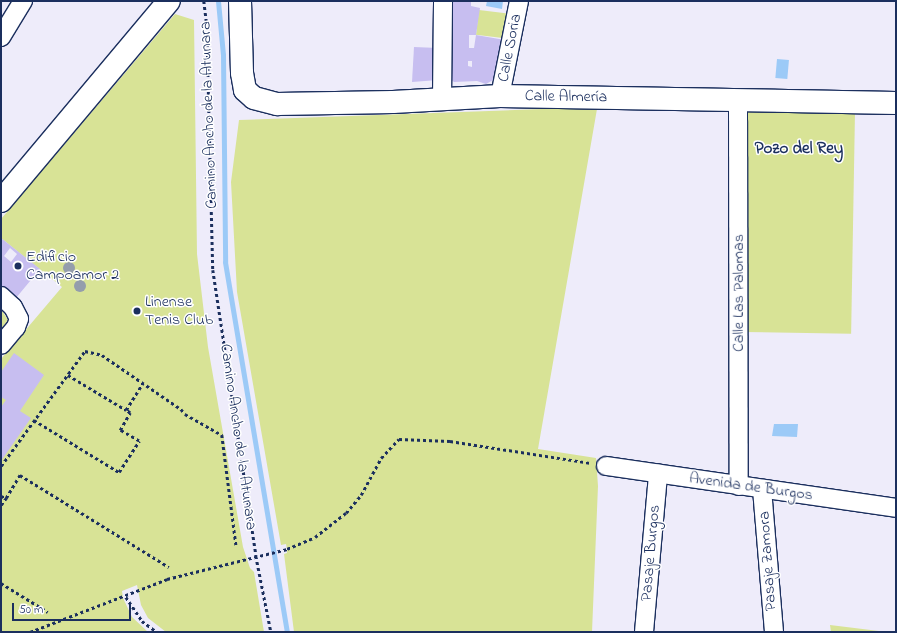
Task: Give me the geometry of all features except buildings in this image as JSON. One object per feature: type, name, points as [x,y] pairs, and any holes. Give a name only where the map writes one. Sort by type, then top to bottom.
[{"type":"street","points":[[1,37],[23,1]]},
{"type":"street","points":[[1,200],[169,1]]},
{"type":"street","name":"Calle Almería","points":[[240,1],[244,86],[254,98],[291,105],[500,96],[896,103]]},
{"type":"street","points":[[442,99],[443,1]]},
{"type":"street","name":"Calle Soria","points":[[500,96],[519,1]]},
{"type":"street","name":"Calle Las Palomas","points":[[738,100],[739,486]]},
{"type":"street","points":[[1,296],[13,307],[19,319],[16,327],[1,345]]},
{"type":"street","name":"Avenida de Burgos","points":[[606,466],[896,508]]},
{"type":"street","name":"Pasaje Burgos","points":[[644,632],[658,474]]},
{"type":"street","name":"Pasaje Zamora","points":[[762,489],[774,632]]},
{"type":"path","name":"Camino Ancho de la Atunara","points":[[204,1],[207,26],[213,270],[256,555],[271,632]]},
{"type":"path","points":[[1,466],[85,352],[102,355],[181,409],[185,414],[222,435],[236,545]]},
{"type":"path","points":[[34,420],[119,472],[139,441],[120,430],[130,413],[68,374]]},
{"type":"path","points":[[126,410],[143,383]]},
{"type":"path","points":[[30,632],[126,597],[167,579],[256,555],[287,549],[315,537],[346,513],[361,495],[381,458],[399,439],[458,442],[606,466]]},
{"type":"path","points":[[1,505],[20,475],[169,567]]},
{"type":"path","points":[[1,496],[6,498]]},
{"type":"path","points":[[1,583],[48,612]]},
{"type":"path","points":[[126,597],[142,621],[157,632]]},
{"type":"green space","points":[[479,10],[510,14],[507,39],[476,35]]},
{"type":"green space","name":"Linense Tenis Club","points":[[175,14],[194,20],[197,254],[208,347],[243,547],[250,568],[254,572],[264,632],[166,632],[148,618],[141,605],[137,585],[122,591],[123,598],[132,617],[148,632],[1,632],[1,359],[62,287],[1,238],[1,219]]},
{"type":"green space","points":[[542,109],[597,109],[538,449],[596,458],[598,486],[592,632],[294,632],[284,554],[287,553],[287,549],[286,544],[281,545],[237,292],[231,182],[239,120]]},
{"type":"green space","points":[[747,111],[855,113],[851,334],[743,332]]},
{"type":"green space","points":[[1,309],[8,320],[1,329]]},
{"type":"green space","points":[[830,625],[887,632],[831,632]]},
{"type":"water","points":[[487,1],[503,1],[502,9],[486,6]]},
{"type":"water","points":[[777,59],[789,60],[787,79],[775,78]]},
{"type":"water","points":[[774,424],[798,424],[797,437],[772,436]]},
{"type":"waterway","points":[[218,1],[223,55],[225,262],[287,632]]},
{"type":"place","name":"Edificio Campoamor 2","points":[[18,266]]},
{"type":"place","name":"Linense Tenis Club","points":[[137,311]]},
{"type":"district","name":"Pozo del Rey","points":[[799,149]]}]
